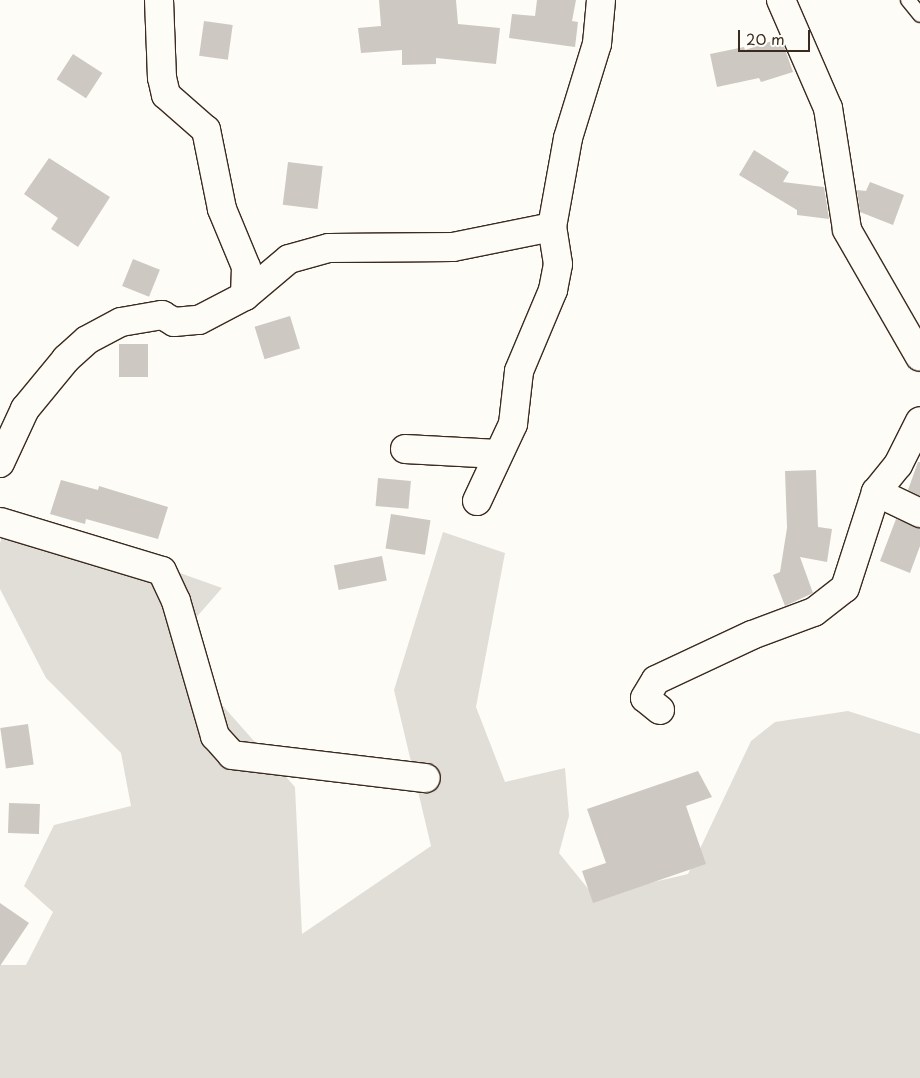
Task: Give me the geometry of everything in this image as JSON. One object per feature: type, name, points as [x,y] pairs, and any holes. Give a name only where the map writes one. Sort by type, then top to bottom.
[{"type":"street","points":[[159,0],[162,78],[166,96],[206,130],[222,209],[246,266],[246,296]]},
{"type":"street","points":[[477,501],[512,424],[519,371],[553,290],[558,264],[552,227],[568,138],[597,44],[601,0]]},
{"type":"street","points":[[781,0],[828,108],[847,230],[920,357]]},
{"type":"street","points":[[0,463],[25,410],[66,359],[87,340],[121,322],[162,315],[174,322],[199,320],[246,296],[289,259],[329,248],[453,247],[552,227]]},
{"type":"street","points":[[660,710],[645,698],[656,680],[752,635],[814,612],[845,588],[876,492],[898,465],[920,421]]},
{"type":"street","points":[[405,449],[498,454]]},
{"type":"street","points":[[876,492],[920,513]]},
{"type":"street","points":[[0,522],[162,571],[176,601],[215,736],[232,755],[426,778]]},
{"type":"lane","points":[[908,0],[920,15]]},
{"type":"shaded area","points":[[9,512],[222,588],[187,628],[207,688],[295,787],[302,934],[431,846],[394,690],[443,532],[505,553],[476,707],[505,782],[565,768],[569,816],[559,853],[594,896],[688,874],[751,741],[775,722],[848,711],[920,734],[920,1078],[0,1078],[0,965],[26,965],[53,912],[24,886],[54,825],[131,806],[121,753],[46,678],[0,589],[0,543]]},
{"type":"building","points":[[379,0],[456,0],[458,24],[500,28],[496,64],[436,58],[436,64],[402,65],[402,50],[361,53],[358,28],[381,26]]},
{"type":"building","points":[[537,0],[576,0],[572,21],[578,22],[575,47],[509,38],[512,14],[535,16]]},
{"type":"building","points":[[204,21],[233,25],[228,60],[199,56]]},
{"type":"building","points":[[781,38],[793,72],[761,82],[759,78],[717,87],[710,54],[744,47],[745,50]]},
{"type":"building","points":[[73,54],[102,73],[86,98],[57,79]]},
{"type":"building","points":[[754,150],[789,172],[783,182],[824,187],[829,219],[797,215],[797,210],[739,175]]},
{"type":"building","points":[[49,158],[110,197],[78,247],[51,229],[58,218],[24,194]]},
{"type":"building","points":[[288,162],[323,166],[317,209],[283,205]]},
{"type":"building","points":[[870,182],[904,195],[893,225],[860,212],[857,190],[866,191]]},
{"type":"building","points":[[133,259],[160,270],[149,297],[122,286]]},
{"type":"building","points":[[290,316],[300,349],[265,359],[255,327]]},
{"type":"building","points":[[119,344],[148,344],[148,377],[119,377]]},
{"type":"building","points":[[918,462],[920,462],[920,496],[908,490]]},
{"type":"building","points":[[816,470],[818,527],[832,529],[827,562],[800,557],[813,593],[785,606],[773,575],[780,572],[787,528],[785,471]]},
{"type":"building","points":[[378,478],[411,481],[408,509],[376,506]]},
{"type":"building","points":[[61,480],[98,490],[99,486],[168,507],[158,539],[86,519],[85,524],[50,514]]},
{"type":"building","points":[[391,514],[431,520],[425,555],[386,549]]},
{"type":"building","points":[[896,519],[920,528],[920,546],[910,573],[880,561]]},
{"type":"building","points":[[382,556],[387,581],[339,590],[334,565]]},
{"type":"building","points":[[28,724],[34,765],[6,768],[0,728]]},
{"type":"building","points":[[698,771],[712,797],[686,806],[706,864],[593,903],[582,871],[606,863],[587,809]]},
{"type":"building","points":[[9,803],[40,804],[39,834],[8,833]]},
{"type":"building","points":[[0,903],[29,923],[0,966]]}]
